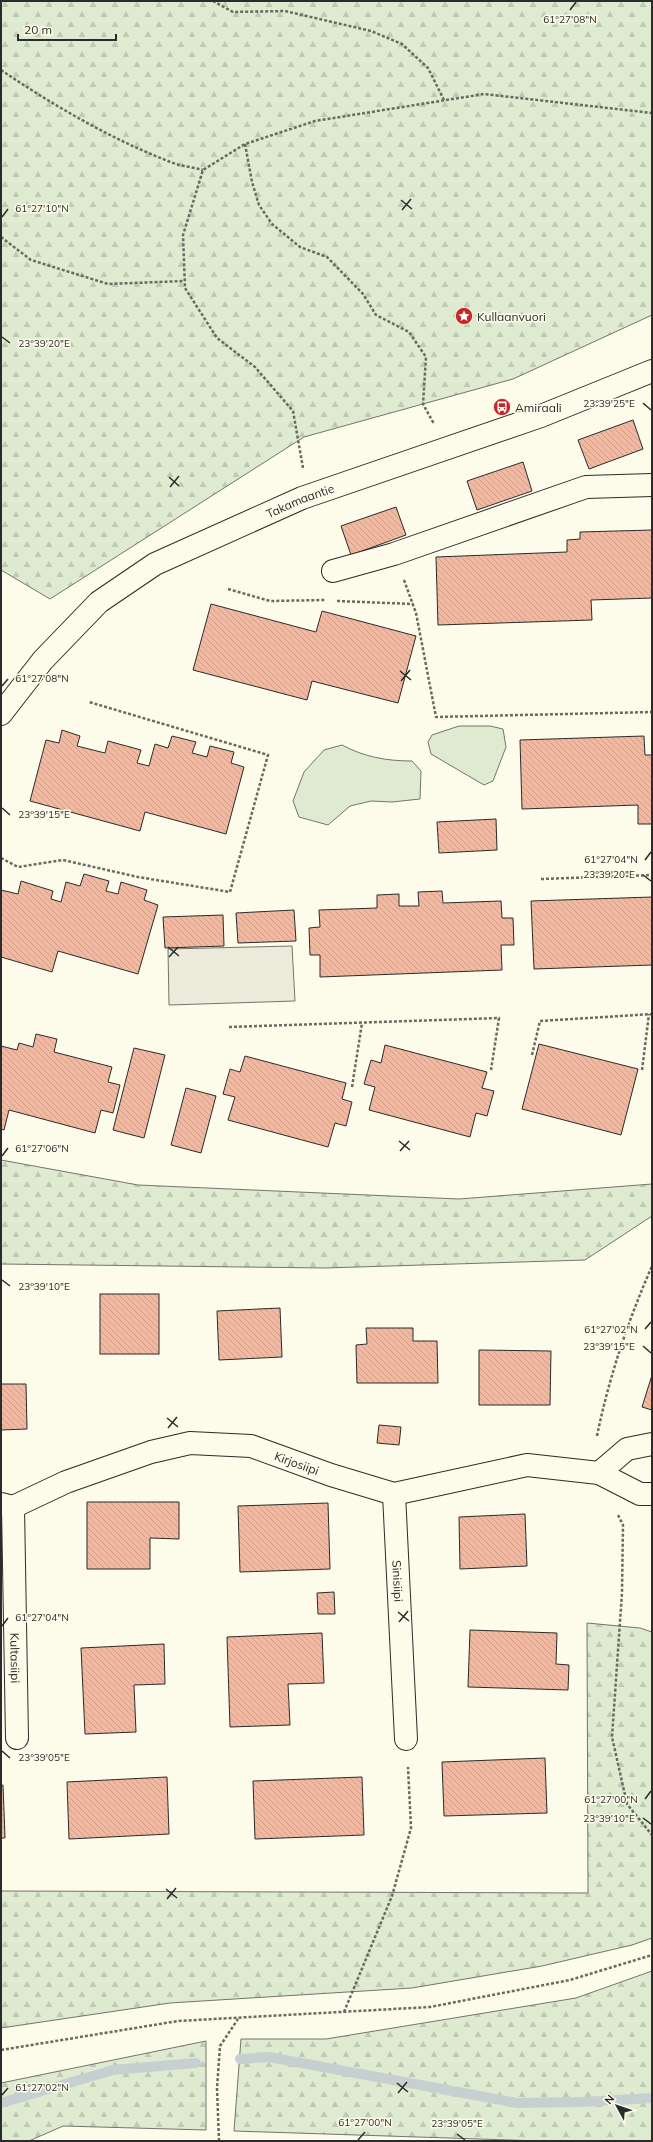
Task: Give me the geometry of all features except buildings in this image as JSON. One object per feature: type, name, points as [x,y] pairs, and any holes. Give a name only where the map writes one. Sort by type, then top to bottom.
[{"type":"street","name":"Takamaantie","points":[[1,714],[43,660],[100,602],[155,564],[302,498],[541,416],[652,372]]},
{"type":"street","points":[[333,571],[394,554],[586,487],[652,485]]},
{"type":"street","name":"Kirjosiipi","points":[[7,1505],[66,1482],[151,1452],[190,1443],[251,1446],[331,1475],[394,1494],[527,1465],[599,1472]]},
{"type":"street","points":[[652,1444],[627,1449],[599,1472],[640,1494],[652,1494]]},
{"type":"street","name":"Sinisiipi","points":[[394,1494],[406,1739]]},
{"type":"street","name":"Kultasiipi","points":[[7,1505],[18,1738]]},
{"type":"path","points":[[213,1],[233,12],[286,10],[371,31],[402,44],[428,68],[444,100]]},
{"type":"path","points":[[1,70],[45,100],[113,136],[169,162],[203,170]]},
{"type":"path","points":[[303,470],[293,411],[255,367],[217,338],[185,288],[183,234],[203,170],[245,144],[315,121],[484,94],[652,113]]},
{"type":"path","points":[[245,144],[259,205],[272,224],[300,247],[327,257],[363,294],[376,316],[409,332],[426,357],[423,404],[437,430]]},
{"type":"path","points":[[1,237],[31,260],[108,284],[184,281]]},
{"type":"path","points":[[394,554],[413,604],[436,717],[652,712]]},
{"type":"path","points":[[228,589],[270,601],[327,600]]},
{"type":"path","points":[[334,600],[413,604]]},
{"type":"path","points":[[1,858],[18,867],[62,860],[138,877],[230,892],[268,755],[89,702]]},
{"type":"path","points":[[541,879],[652,875]]},
{"type":"path","points":[[532,1055],[540,1021],[651,1014],[642,1070]]},
{"type":"path","points":[[229,1027],[499,1018],[491,1070]]},
{"type":"path","points":[[352,1087],[362,1023]]},
{"type":"path","points":[[599,1472],[597,1436],[616,1360],[636,1303],[652,1266]]},
{"type":"path","points":[[617,1512],[623,1525],[622,1593],[612,1738],[627,1804],[652,1835]]},
{"type":"path","points":[[344,2012],[392,1896],[411,1828],[406,1739]]},
{"type":"path","points":[[1,2050],[178,2021],[430,2007],[570,1980],[652,1955]]},
{"type":"path","points":[[219,2141],[217,2088],[220,2046],[238,2018]]},
{"type":"green space","points":[[1,1],[652,1],[652,315],[513,379],[304,437],[50,599],[1,570]]},
{"type":"green space","points":[[459,726],[490,726],[503,729],[506,747],[493,781],[484,785],[431,754],[428,742],[432,735]]},
{"type":"green space","points":[[342,745],[359,753],[376,758],[412,761],[421,771],[420,799],[392,802],[371,801],[350,806],[328,825],[299,817],[293,801],[304,772],[324,750]]},
{"type":"green space","points":[[1,1160],[138,1185],[459,1199],[652,1184],[652,1216],[585,1260],[325,1268],[1,1264]]},
{"type":"green space","points":[[587,1623],[640,1628],[652,1632],[652,1938],[632,1945],[542,1966],[412,1988],[170,2003],[1,2028],[1,1891],[588,1893]]},
{"type":"green space","points":[[652,1971],[652,2141],[540,2141],[234,2131],[241,2039],[326,2039],[576,1998]]},
{"type":"green space","points":[[206,2041],[206,2130],[63,2126],[29,2141],[1,2141],[1,2083]]},
{"type":"shaded area","points":[[292,946],[295,1001],[169,1005],[168,949]]},
{"type":"waterway","points":[[240,2059],[269,2057],[517,2103],[582,2102],[652,2098]]},
{"type":"waterway","points":[[1,2103],[113,2070],[196,2063]]},
{"type":"place","name":"Kullaanvuori","points":[[464,316]]},
{"type":"place","name":"Amiraali","points":[[502,407]]}]
